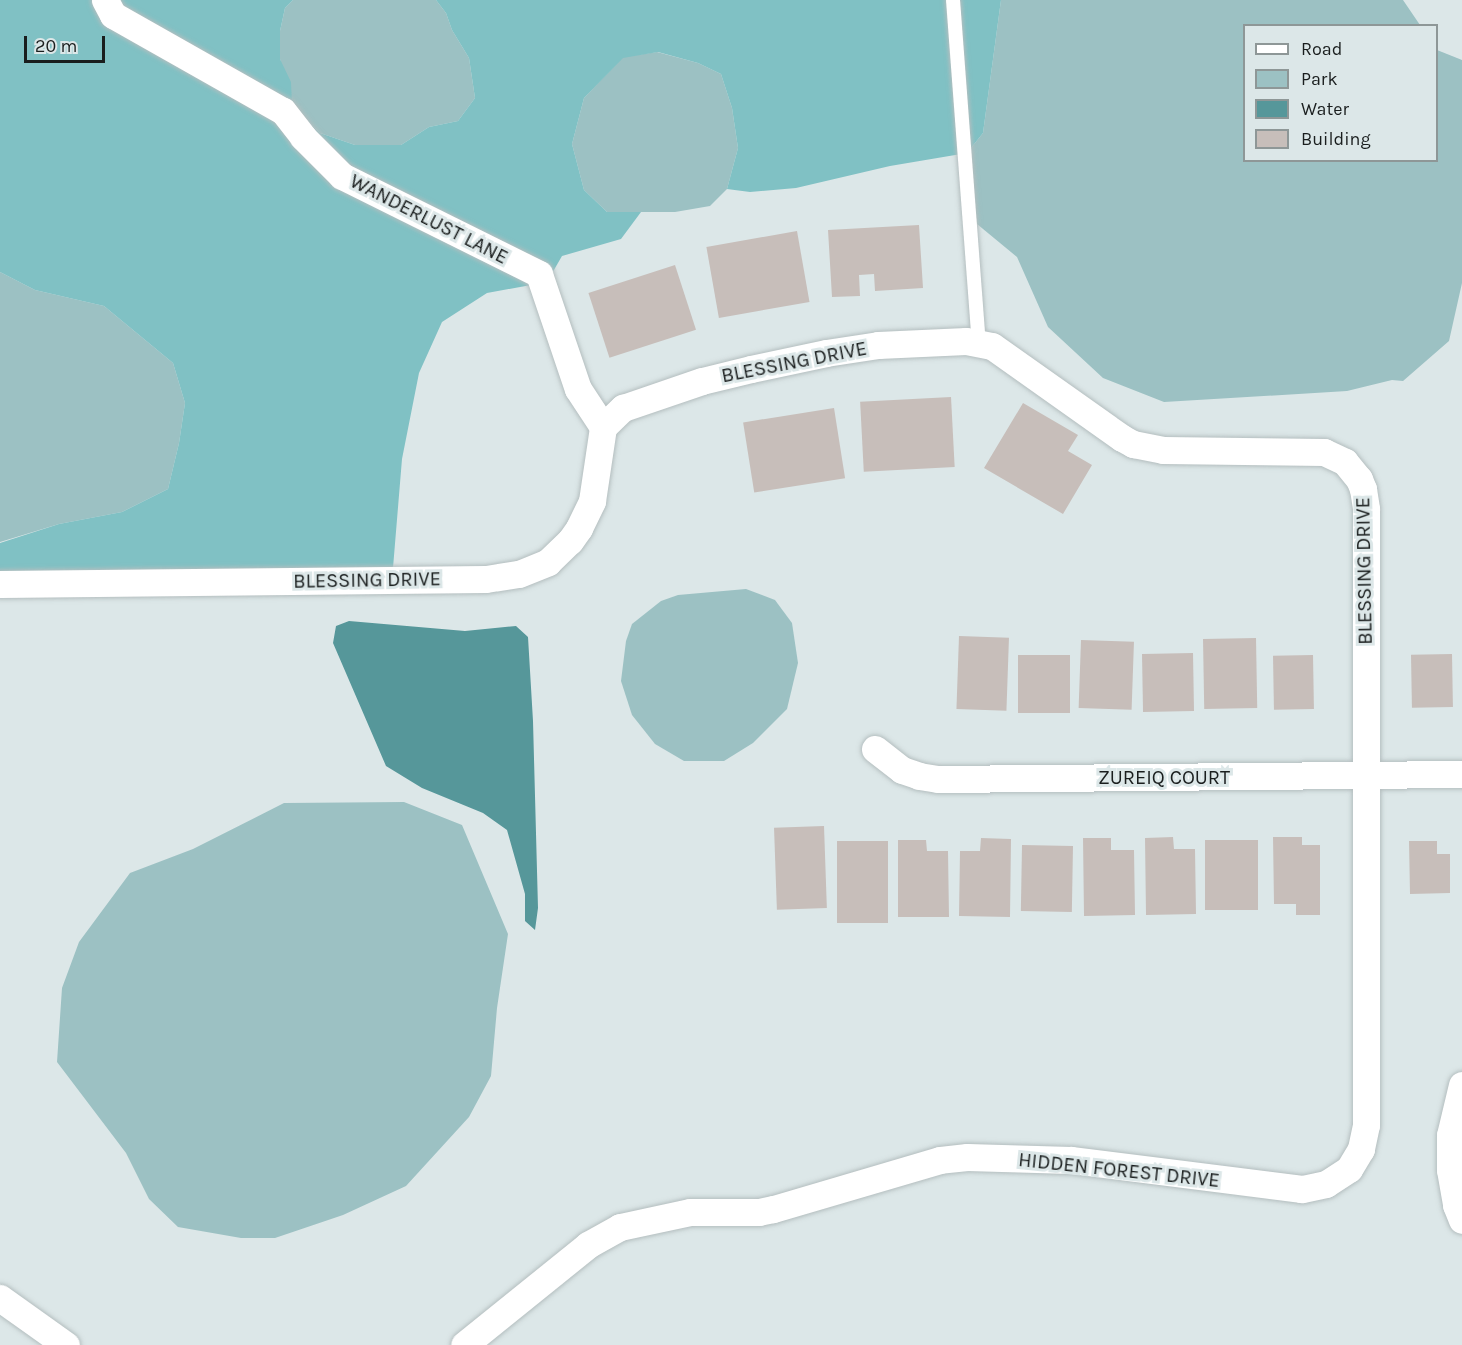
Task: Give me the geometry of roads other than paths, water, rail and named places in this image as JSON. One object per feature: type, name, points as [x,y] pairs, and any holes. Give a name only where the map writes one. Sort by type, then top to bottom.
[{"type":"street","name":"WANDERLUST LANE","points":[[105,0],[113,15],[283,111],[303,136],[342,176],[539,274],[578,389],[603,427]]},
{"type":"street","name":"BLESSING DRIVE","points":[[0,584],[486,579],[519,574],[548,562],[570,541],[579,528],[592,501],[603,427],[623,408],[636,402],[762,366],[851,348],[950,341],[979,343],[1003,352],[1133,444],[1163,450],[1324,452],[1335,456],[1353,470],[1363,489],[1366,509],[1366,776]]},
{"type":"street","name":"ZUREIQ COURT","points":[[875,749],[902,770],[938,779],[1462,774]]},
{"type":"street","name":"HIDDEN FOREST DRIVE","points":[[464,1345],[588,1245],[620,1227],[690,1212],[759,1212],[940,1160],[968,1157],[1071,1160],[1296,1189],[1314,1188],[1338,1177],[1356,1160],[1366,1125],[1366,776]]},
{"type":"street","points":[[1462,1085],[1450,1135],[1450,1170],[1462,1220]]},
{"type":"street","points":[[0,1298],[66,1345]]},
{"type":"lane","points":[[953,0],[979,343]]},
{"type":"water","points":[[349,621],[465,631],[516,626],[528,637],[533,721],[538,908],[535,930],[525,921],[525,894],[507,830],[483,813],[422,788],[386,766],[333,643],[336,626]]}]
